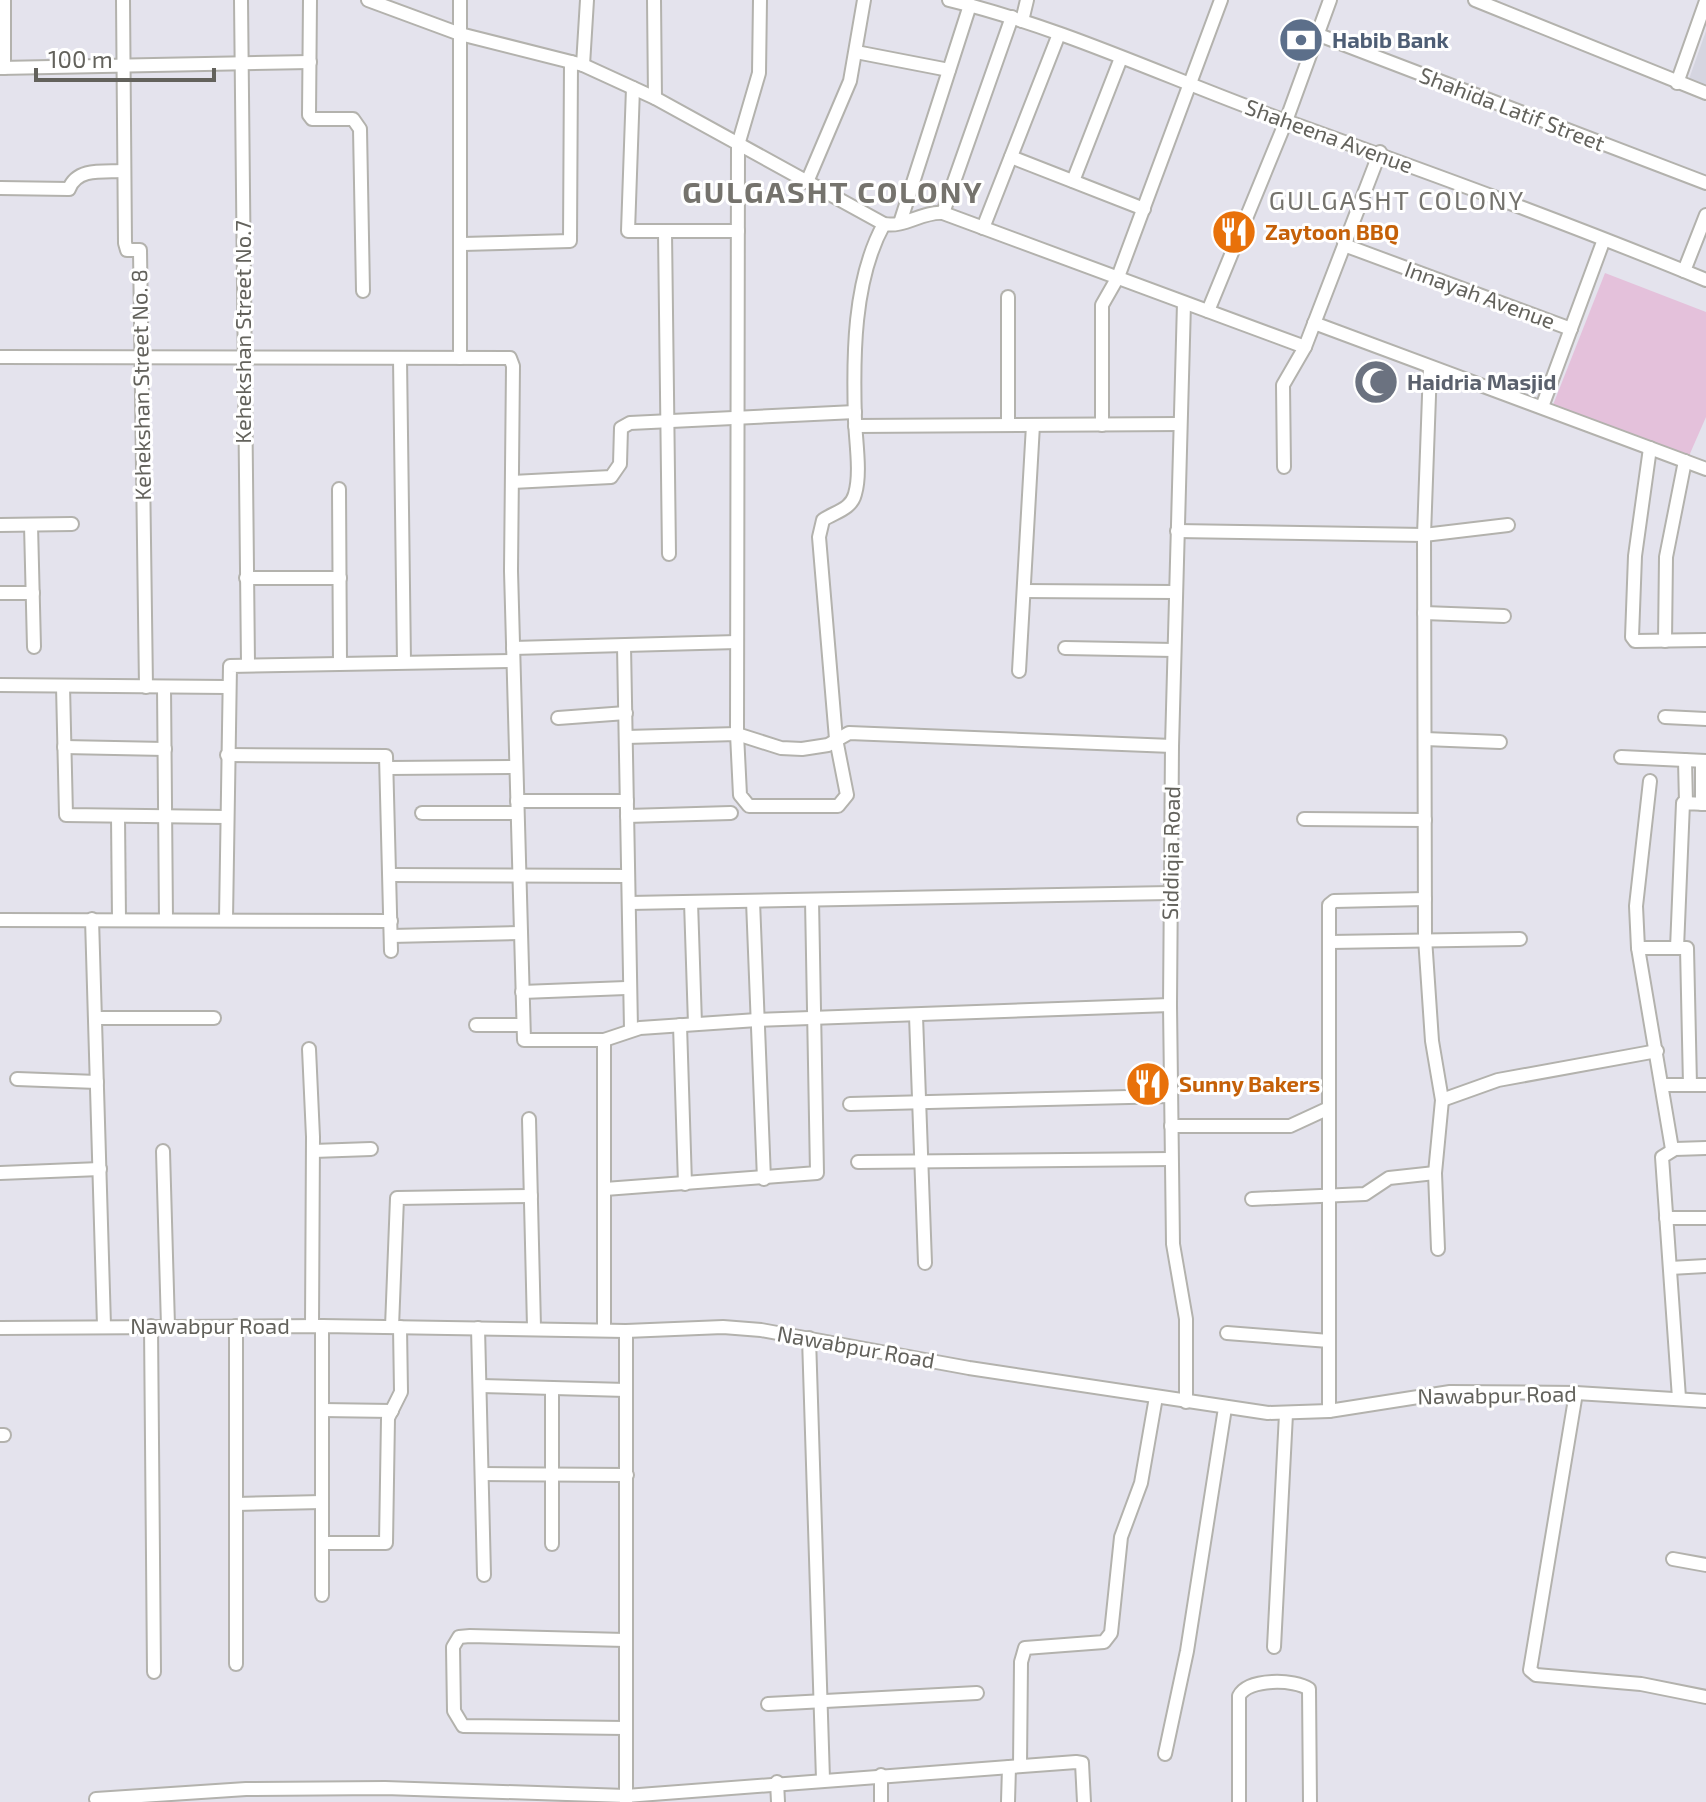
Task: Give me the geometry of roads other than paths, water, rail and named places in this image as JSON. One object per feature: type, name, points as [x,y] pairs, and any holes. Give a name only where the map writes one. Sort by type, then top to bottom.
[{"type":"street","points":[[4,0],[2,68],[310,62]]},
{"type":"street","name":"Kehekshan Street No. 8","points":[[123,0],[125,243],[127,250],[140,250],[146,687]]},
{"type":"street","name":"Kehekshan Street No.7","points":[[241,0],[242,359],[248,664]]},
{"type":"street","points":[[310,0],[310,118],[353,119],[360,129],[363,291]]},
{"type":"street","points":[[368,0],[384,3],[460,34],[577,63],[655,98],[884,224],[900,223],[929,213],[943,213],[1305,347]]},
{"type":"street","points":[[460,0],[463,244],[460,358]]},
{"type":"street","points":[[463,244],[570,241],[577,63],[587,0]]},
{"type":"street","points":[[654,0],[655,98]]},
{"type":"street","points":[[760,0],[759,73],[738,145],[735,416],[737,734],[740,795],[749,806],[843,803],[846,777],[836,739],[819,537],[823,520],[844,509],[856,494],[855,412],[861,278],[870,250],[884,224]]},
{"type":"street","points":[[807,182],[850,81],[864,0]]},
{"type":"street","name":"Shaheena Avenue","points":[[949,0],[1017,19],[1286,121],[1380,152],[1706,280]]},
{"type":"street","points":[[943,213],[1027,0]]},
{"type":"street","points":[[1102,425],[1102,305],[1118,277],[1221,0]]},
{"type":"street","points":[[1208,311],[1286,121],[1330,0]]},
{"type":"street","points":[[1475,0],[1706,93]]},
{"type":"street","points":[[1677,83],[1706,1]]},
{"type":"street","points":[[900,223],[970,5]]},
{"type":"street","points":[[983,228],[1059,34]]},
{"type":"street","name":"Shahida Latif Street","points":[[1319,35],[1706,183]]},
{"type":"street","points":[[856,52],[949,70]]},
{"type":"street","points":[[1073,181],[1121,58]]},
{"type":"street","points":[[633,88],[628,231],[738,231]]},
{"type":"street","points":[[1284,467],[1283,385],[1305,347],[1380,152]]},
{"type":"street","points":[[1011,157],[1144,209]]},
{"type":"street","points":[[0,188],[69,189],[72,182],[86,173],[124,171]]},
{"type":"street","points":[[1684,271],[1706,215]]},
{"type":"street","points":[[665,232],[669,554]]},
{"type":"street","points":[[1542,407],[1603,242]]},
{"type":"street","name":"Innayah Avenue","points":[[1344,245],[1571,329]]},
{"type":"street","points":[[1008,297],[1008,425]]},
{"type":"street","name":"Siddiqia Road","points":[[1184,303],[1172,746],[1170,1096],[1173,1244],[1188,1344],[1186,1402]]},
{"type":"street","points":[[1314,323],[1706,469]]},
{"type":"street","points":[[0,357],[510,358],[513,366],[513,655],[522,1035],[529,1041],[604,1040],[631,1029],[757,1020],[1170,1005]]},
{"type":"street","points":[[400,358],[404,662]]},
{"type":"street","points":[[1430,368],[1424,535],[1425,938],[1432,1041],[1442,1100],[1435,1173],[1438,1249]]},
{"type":"street","points":[[512,482],[611,477],[620,464],[624,425],[735,416],[855,412]]},
{"type":"street","points":[[855,426],[1180,424]]},
{"type":"street","points":[[1019,671],[1033,425]]},
{"type":"street","points":[[1650,448],[1637,541],[1632,637],[1635,641],[1706,640]]},
{"type":"street","points":[[1665,641],[1666,557],[1685,461]]},
{"type":"street","points":[[339,489],[340,663]]},
{"type":"street","points":[[0,525],[72,524]]},
{"type":"street","points":[[31,525],[34,647]]},
{"type":"street","points":[[1177,531],[1424,535],[1508,525]]},
{"type":"street","points":[[246,578],[340,578]]},
{"type":"street","points":[[1024,591],[1175,592]]},
{"type":"street","points":[[0,593],[33,593]]},
{"type":"street","points":[[1424,613],[1504,616]]},
{"type":"street","points":[[226,919],[228,667],[248,664],[404,662],[624,646],[737,642]]},
{"type":"street","points":[[624,646],[631,1029]]},
{"type":"street","points":[[1065,648],[1174,650]]},
{"type":"street","points":[[0,685],[227,687]]},
{"type":"street","points":[[63,686],[66,815],[226,817]]},
{"type":"street","points":[[164,687],[166,919]]},
{"type":"street","points":[[558,718],[626,713]]},
{"type":"street","points":[[1665,717],[1706,719]]},
{"type":"street","points":[[626,737],[737,734],[781,748],[802,749],[828,745],[836,739],[859,733],[1172,746]]},
{"type":"street","points":[[1425,739],[1500,742]]},
{"type":"street","points":[[64,747],[165,749]]},
{"type":"street","points":[[227,755],[386,756],[389,768],[391,951]]},
{"type":"street","points":[[1621,757],[1704,761],[1704,804],[1686,803]]},
{"type":"street","points":[[1677,948],[1683,805],[1686,803],[1685,760]]},
{"type":"street","points":[[389,768],[516,767]]},
{"type":"street","points":[[1650,781],[1636,906],[1638,948],[1664,1085],[1672,1149]]},
{"type":"street","points":[[422,813],[627,801]]},
{"type":"street","points":[[627,816],[731,813]]},
{"type":"street","points":[[118,816],[119,920]]},
{"type":"street","points":[[1304,819],[1425,820]]},
{"type":"street","points":[[391,875],[628,876]]},
{"type":"street","points":[[629,903],[1170,893]]},
{"type":"street","points":[[1329,1411],[1331,902],[1425,899]]},
{"type":"street","points":[[605,1189],[817,1173],[812,900]]},
{"type":"street","points":[[753,901],[764,1179]]},
{"type":"street","points":[[691,902],[695,1024]]},
{"type":"street","points":[[92,919],[104,1326]]},
{"type":"street","points":[[0,920],[391,921]]},
{"type":"street","points":[[391,936],[521,933]]},
{"type":"street","points":[[1330,942],[1425,938],[1520,939]]},
{"type":"street","points":[[1638,948],[1688,950],[1690,1085]]},
{"type":"street","points":[[522,992],[626,988]]},
{"type":"street","points":[[916,1016],[925,1263]]},
{"type":"street","points":[[95,1018],[214,1018]]},
{"type":"street","points":[[476,1025],[522,1025]]},
{"type":"street","points":[[680,1025],[685,1184]]},
{"type":"street","points":[[604,1040],[604,1329]]},
{"type":"street","points":[[309,1049],[322,1410],[322,1595]]},
{"type":"street","points":[[1442,1100],[1498,1080],[1657,1051]]},
{"type":"street","points":[[17,1079],[97,1082]]},
{"type":"street","points":[[1664,1085],[1706,1085]]},
{"type":"street","points":[[850,1104],[1170,1096]]},
{"type":"street","points":[[1171,1126],[1290,1126],[1329,1108]]},
{"type":"street","points":[[529,1119],[534,1327]]},
{"type":"street","points":[[1679,1398],[1662,1157],[1672,1149],[1706,1148]]},
{"type":"street","points":[[313,1151],[371,1149]]},
{"type":"street","points":[[163,1151],[168,1326]]},
{"type":"street","points":[[858,1162],[1171,1159]]},
{"type":"street","points":[[0,1173],[100,1169]]},
{"type":"street","points":[[1252,1199],[1365,1194],[1389,1178],[1435,1173]]},
{"type":"street","points":[[322,1543],[386,1543],[388,1418],[401,1392],[396,1327],[397,1198],[531,1196]]},
{"type":"street","points":[[1666,1218],[1706,1218]]},
{"type":"street","points":[[1670,1268],[1706,1266]]},
{"type":"street","points":[[151,1326],[154,1672]]},
{"type":"street","points":[[236,1326],[236,1664]]},
{"type":"street","name":"Nawabpur Road","points":[[0,1328],[534,1327],[626,1331],[723,1327],[809,1338],[1186,1402],[1286,1414],[1329,1411],[1438,1392],[1576,1393],[1706,1401]]},
{"type":"street","points":[[478,1328],[484,1575]]},
{"type":"street","points":[[626,1331],[626,1799]]},
{"type":"street","points":[[1227,1333],[1329,1341]]},
{"type":"street","points":[[809,1338],[823,1779]]},
{"type":"street","points":[[481,1386],[626,1390]]},
{"type":"street","points":[[552,1388],[552,1544]]},
{"type":"street","points":[[1576,1393],[1530,1670],[1536,1675],[1641,1684],[1706,1697]]},
{"type":"street","points":[[1008,1802],[1015,1766],[1021,1662],[1025,1648],[1104,1642],[1111,1633],[1121,1537],[1141,1483],[1156,1397]]},
{"type":"street","points":[[1165,1754],[1187,1651],[1225,1408]]},
{"type":"street","points":[[322,1410],[392,1411]]},
{"type":"street","points":[[1274,1647],[1286,1414]]},
{"type":"street","points":[[482,1474],[627,1475]]},
{"type":"street","points":[[236,1504],[322,1502]]},
{"type":"street","points":[[1673,1559],[1706,1565]]},
{"type":"street","points":[[625,1640],[464,1636],[453,1647],[454,1711],[457,1722],[463,1726],[625,1728]]},
{"type":"street","points":[[1239,1802],[1239,1696],[1245,1686],[1254,1682],[1301,1685],[1309,1689],[1310,1802]]},
{"type":"street","points":[[768,1704],[977,1693]]},
{"type":"street","points":[[96,1799],[246,1789],[385,1788],[626,1799],[777,1782],[1082,1763],[1084,1802]]},
{"type":"street","points":[[881,1775],[881,1802]]},
{"type":"street","points":[[777,1782],[778,1802]]},
{"type":"place","name":"Habib Bank","points":[[1301,40]]},
{"type":"place","name":"Zaytoon BBQ","points":[[1234,232]]},
{"type":"place","name":"Haidria Masjid","points":[[1376,382]]},
{"type":"place","name":"Sunny Bakers","points":[[1148,1084]]},
{"type":"district","name":"GULGASHT COLONY","points":[[833,193]]},
{"type":"district","name":"GULGASHT COLONY","points":[[1397,201]]}]
